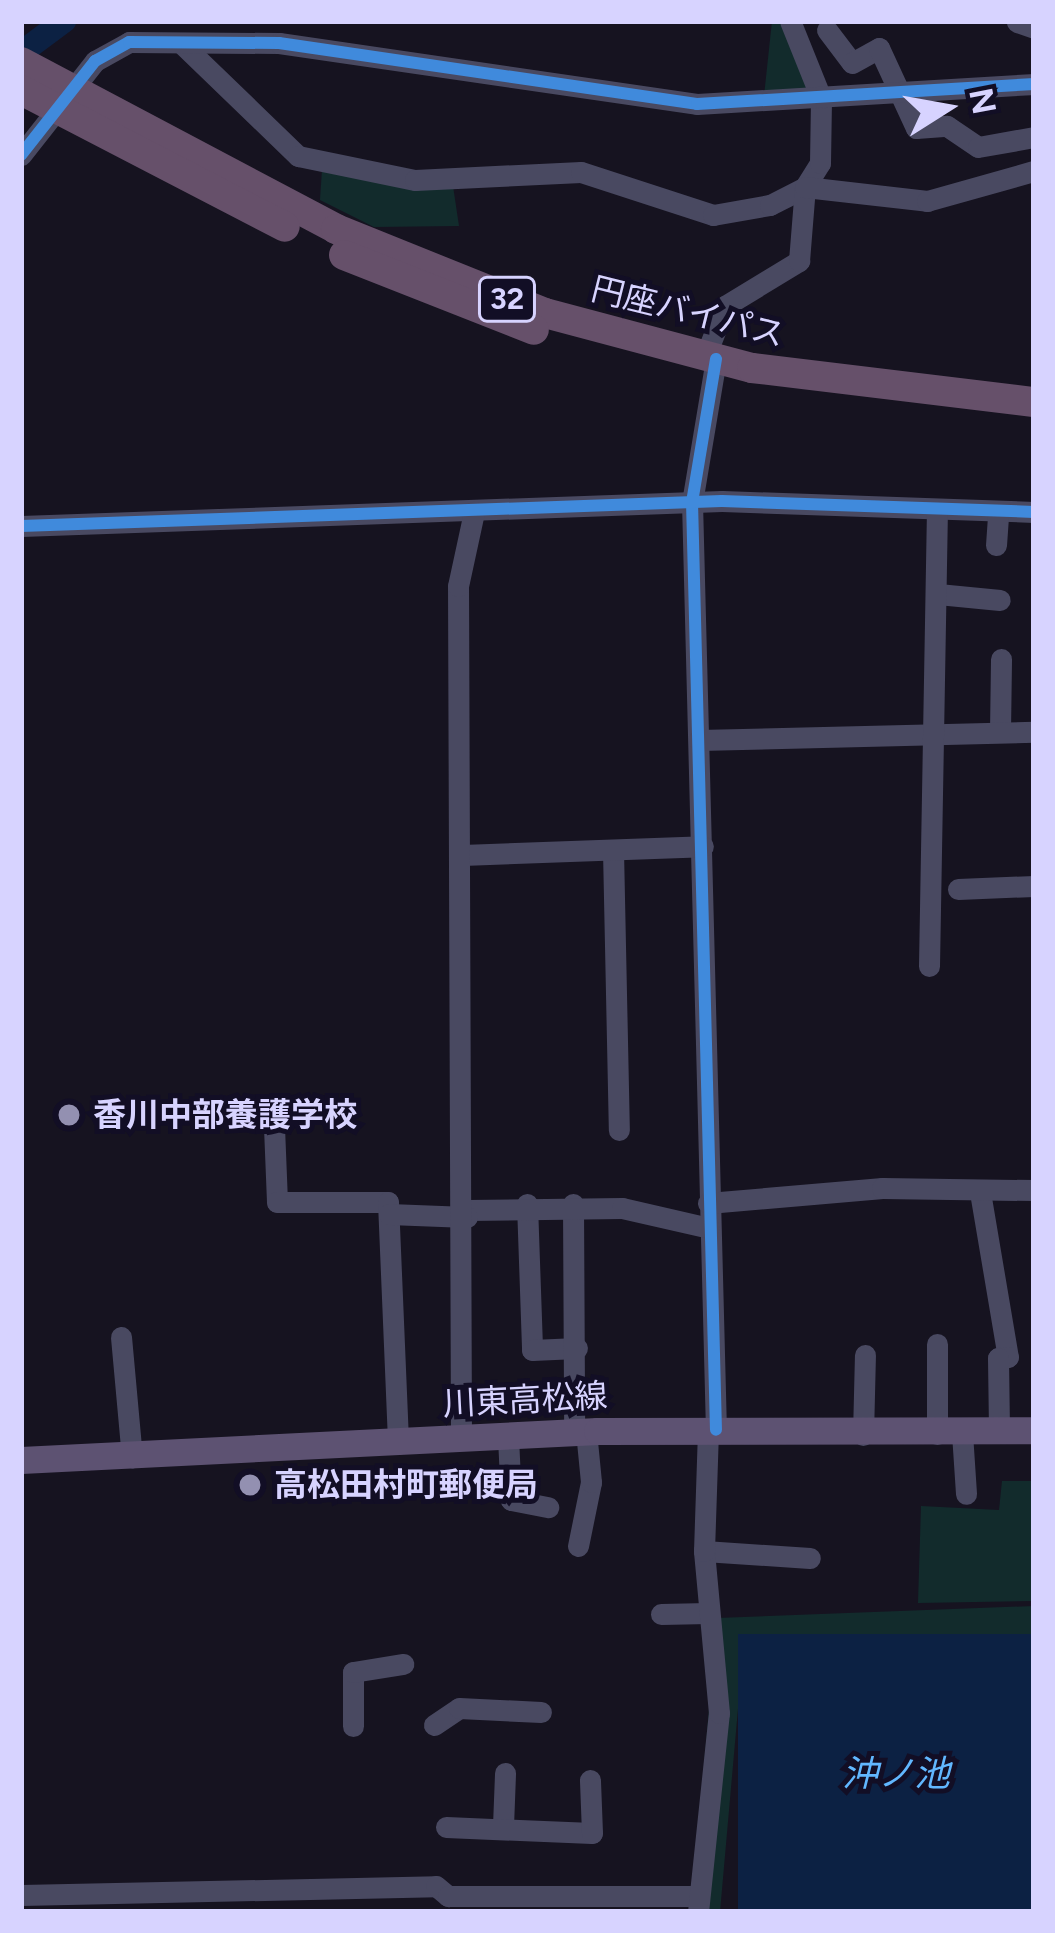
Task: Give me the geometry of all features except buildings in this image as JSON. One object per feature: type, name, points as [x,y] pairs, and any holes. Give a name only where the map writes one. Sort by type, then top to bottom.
[{"type":"highway","name":"円座バイパス","points":[[22,72],[69,103],[453,303],[710,365],[1034,402]]},
{"type":"main road","name":"川東高松線","points":[[21,1460],[580,1432],[712,1430],[863,1436],[1034,1430]]},
{"type":"street","points":[[145,21],[175,42],[298,156],[416,179],[581,172],[713,215],[805,187],[927,201],[1034,171]]},
{"type":"street","points":[[21,1895],[165,1888],[698,1904],[719,1713],[704,1551],[712,1430],[692,502],[710,365],[725,306],[800,261],[805,187],[826,142],[821,98],[790,21]]},
{"type":"street","points":[[1017,22],[1034,28]]},
{"type":"street","points":[[827,30],[851,63],[879,48],[916,128],[946,126],[978,147],[1034,137]]},
{"type":"street","points":[[21,155],[113,46],[279,43],[697,104],[902,100],[1034,84]]},
{"type":"street","points":[[21,526],[692,502],[1034,512]]},
{"type":"street","points":[[929,966],[925,731],[938,594],[937,511]]},
{"type":"street","points":[[461,1440],[467,1213],[458,586],[474,512]]},
{"type":"street","points":[[996,545],[998,514]]},
{"type":"street","points":[[938,594],[1000,600]]},
{"type":"street","points":[[1000,732],[1001,659]]},
{"type":"street","points":[[699,740],[925,731],[1034,732]]},
{"type":"street","points":[[462,855],[703,846]]},
{"type":"street","points":[[614,850],[619,1130]]},
{"type":"street","points":[[958,890],[1034,886]]},
{"type":"street","points":[[274,1127],[277,1202],[388,1202],[398,1444]]},
{"type":"street","points":[[708,1203],[1034,1190]]},
{"type":"street","points":[[980,1192],[988,1291],[1003,1290],[999,1432]]},
{"type":"street","points":[[527,1204],[532,1350],[577,1348]]},
{"type":"street","points":[[389,1214],[573,1204],[709,1228]]},
{"type":"street","points":[[573,1204],[580,1432],[591,1482],[578,1546]]},
{"type":"street","points":[[121,1337],[132,1457]]},
{"type":"street","points":[[937,1344],[950,1434],[966,1494]]},
{"type":"street","points":[[863,1436],[865,1354]]},
{"type":"street","points":[[508,1436],[511,1500],[548,1508]]},
{"type":"street","points":[[704,1551],[809,1558]]},
{"type":"street","points":[[661,1614],[708,1613]]},
{"type":"street","points":[[353,1726],[353,1672],[403,1664]]},
{"type":"street","points":[[434,1725],[459,1708],[541,1713]]},
{"type":"street","points":[[503,1826],[506,1773]]},
{"type":"street","points":[[446,1827],[592,1833],[590,1780]]},
{"type":"street","points":[[165,1888],[166,1912]]},
{"type":"green space","points":[[772,21],[785,21],[814,91],[764,96]]},
{"type":"green space","points":[[322,169],[453,186],[459,226],[374,227],[320,200]]},
{"type":"green space","points":[[1002,1481],[1034,1481],[1034,1601],[918,1603],[921,1506],[999,1510]]},
{"type":"green space","points":[[1034,1606],[1034,1634],[744,1641],[720,1912],[691,1912],[717,1618]]},
{"type":"water","name":"沖ノ池","points":[[738,1634],[1034,1634],[1034,1912],[738,1912]]},
{"type":"waterway","points":[[21,53],[64,21]]},
{"type":"cycle path","points":[[21,155],[95,61],[129,42],[279,43],[697,104],[1034,84]]},
{"type":"cycle path","points":[[716,359],[692,502],[716,1430]]},
{"type":"cycle path","points":[[21,526],[722,501],[1034,512]]},
{"type":"place","name":"香川中部養護学校","points":[[69,1115]]},
{"type":"place","name":"高松田村町郵便局","points":[[250,1485]]}]
